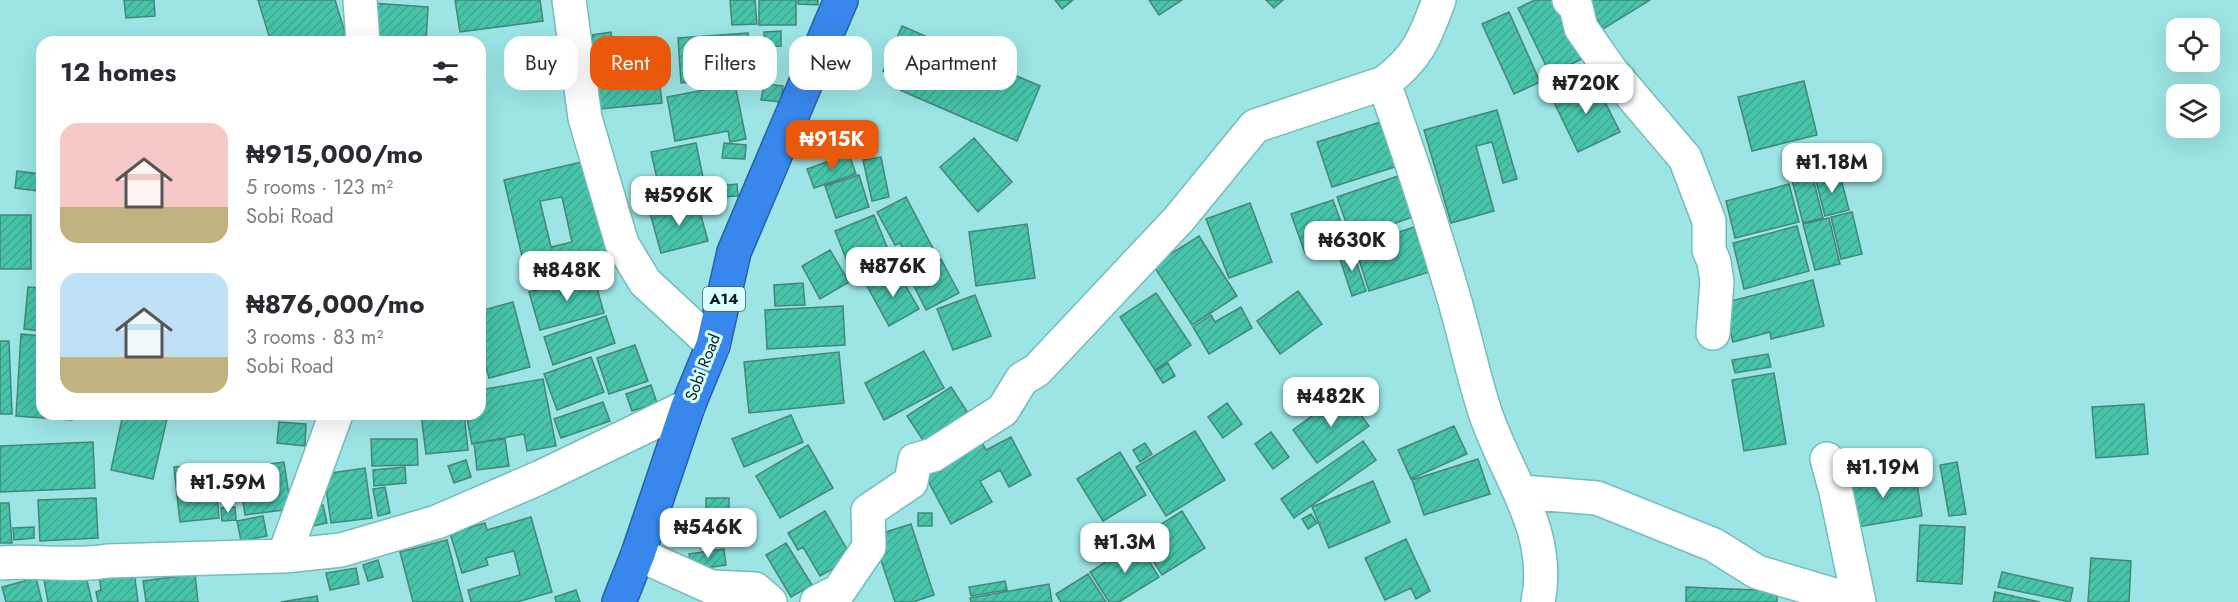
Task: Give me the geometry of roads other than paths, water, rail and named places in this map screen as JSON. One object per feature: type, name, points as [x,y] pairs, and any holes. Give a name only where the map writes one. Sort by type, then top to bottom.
[{"type":"highway","name":"Sobi Road","points":[[619,602],[638,554],[688,406],[713,345],[734,252],[841,0]]},
{"type":"street","points":[[360,0],[363,36]]},
{"type":"street","points":[[569,0],[585,118],[622,244],[645,282],[713,345]]},
{"type":"street","points":[[817,602],[839,591],[869,547],[868,511],[910,482],[915,460],[933,455],[1003,411],[1022,379],[1037,370],[1171,228],[1255,126],[1384,83],[1406,67],[1423,43],[1439,0]]},
{"type":"street","points":[[1569,0],[1576,7],[1581,28],[1611,71],[1685,158],[1709,221],[1709,250],[1714,262],[1717,282],[1713,333]]},
{"type":"street","points":[[1384,83],[1431,223],[1484,410],[1522,492],[1536,538],[1540,588],[1538,602]]},
{"type":"street","points":[[0,563],[25,561],[89,564],[108,561],[284,556],[340,550],[437,522],[541,477],[688,406]]},
{"type":"street","points":[[284,556],[334,420]]},
{"type":"street","points":[[1522,492],[1596,498],[1714,545],[1757,572],[1858,602],[1836,492],[1827,459]]},
{"type":"street","points":[[638,554],[711,587],[755,589],[770,602]]}]
